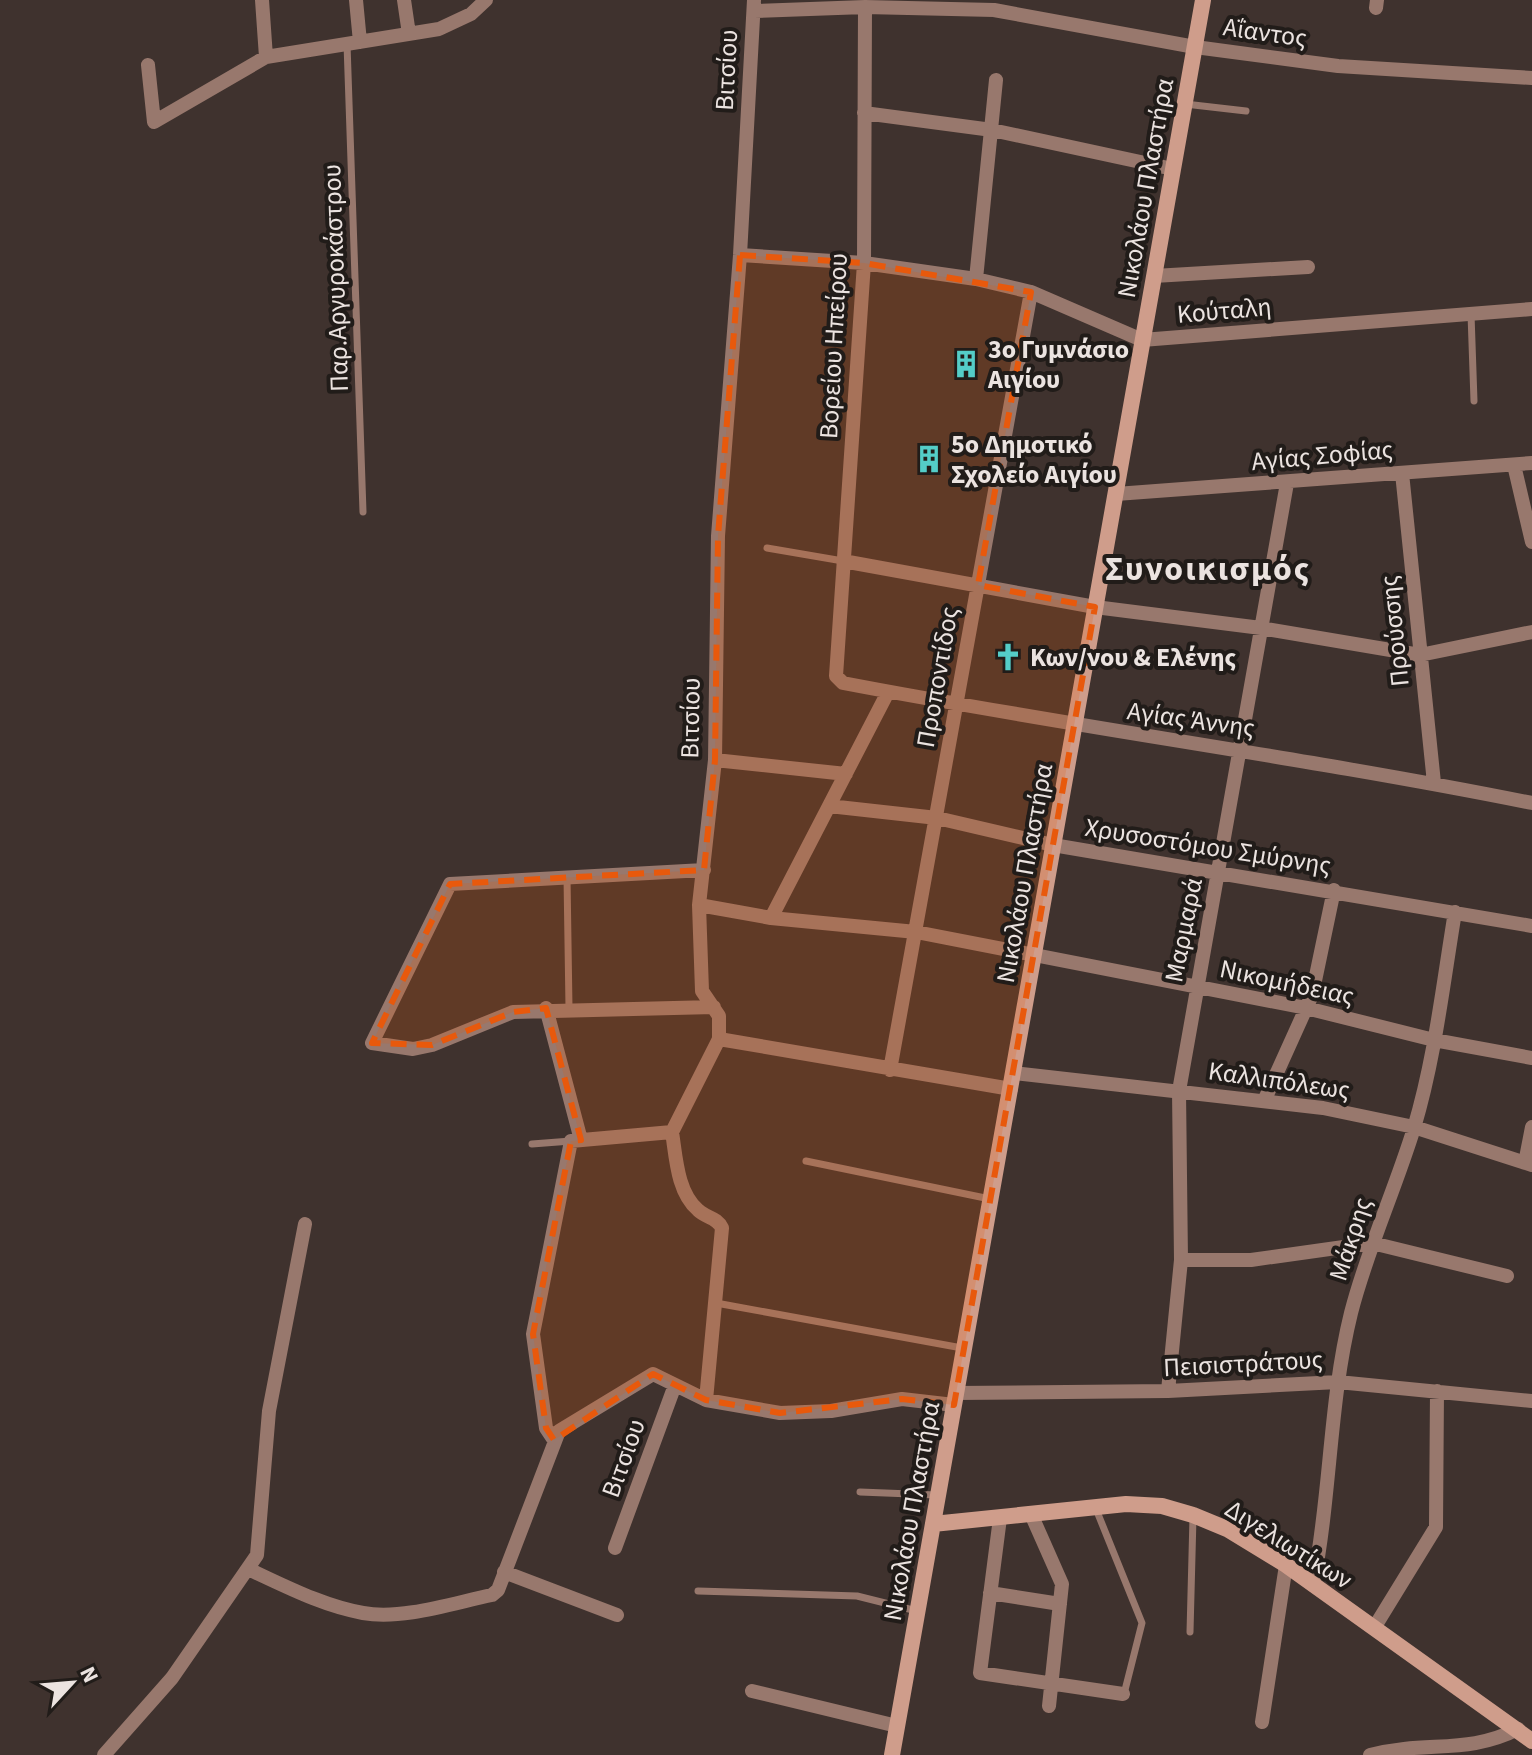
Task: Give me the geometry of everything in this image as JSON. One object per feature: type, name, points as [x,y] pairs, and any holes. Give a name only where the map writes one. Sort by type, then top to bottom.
[{"type":"main road","name":"Νικολάου Πλαστήρα","points":[[892,1755],[1203,0]]},
{"type":"main road","name":"Διγελιωτίκων","points":[[933,1524],[1147,1504],[1193,1515],[1227,1529],[1286,1565],[1532,1741]]},
{"type":"street","points":[[262,0],[266,57]]},
{"type":"street","points":[[354,43],[356,0]]},
{"type":"street","points":[[404,0],[409,34]]},
{"type":"street","points":[[148,65],[154,122],[266,57],[439,29],[471,14],[486,0]]},
{"type":"street","name":"Αΐαντος","points":[[754,6],[994,5],[1195,47],[1338,66],[1532,78]]},
{"type":"street","name":"Βιτσίου","points":[[719,1039],[719,1016],[702,991],[699,905],[715,760],[718,536],[740,255],[754,6]]},
{"type":"street","name":"Βορείου Ηπείρου","points":[[843,683],[836,676],[835,668],[864,263],[865,7]]},
{"type":"street","points":[[976,279],[996,80]]},
{"type":"street","points":[[864,113],[992,130],[1173,169]]},
{"type":"street","name":"Κούταλη","points":[[740,255],[864,263],[976,279],[1031,292],[1142,340],[1532,309]]},
{"type":"street","points":[[1154,276],[1308,267]]},
{"type":"street","name":"Προποντίδος","points":[[890,1070],[1031,292]]},
{"type":"street","name":"Αγίας Σοφίας","points":[[1116,494],[1532,463]]},
{"type":"street","points":[[1514,465],[1532,542]]},
{"type":"street","name":"Προύσσης","points":[[1402,473],[1434,783]]},
{"type":"street","name":"Μαρμαρά","points":[[1168,1391],[1181,1260],[1179,1091],[1287,483]]},
{"type":"street","points":[[843,561],[1095,607],[1261,628],[1420,655],[1532,632]]},
{"type":"street","name":"Αγίας Άννης","points":[[843,683],[1074,726],[1239,749],[1532,803]]},
{"type":"street","points":[[771,918],[888,692]]},
{"type":"street","points":[[715,760],[846,774]]},
{"type":"street","name":"Χρυσοστόμου Σμύρνης","points":[[829,806],[937,818],[1053,845],[1334,890],[1532,926]]},
{"type":"street","points":[[704,870],[450,884],[372,1043],[413,1049],[432,1045],[513,1012],[546,1008],[714,1007]]},
{"type":"street","points":[[1265,1099],[1316,981],[1334,890]]},
{"type":"street","name":"Νικομήδειας","points":[[699,905],[771,918],[916,932],[1306,1008],[1434,1040],[1532,1058]]},
{"type":"street","name":"Μάκρης","points":[[1313,1585],[1323,1535],[1338,1382],[1351,1313],[1372,1243],[1414,1127],[1434,1040],[1455,912]]},
{"type":"street","points":[[248,1569],[305,1595],[365,1613],[403,1612],[492,1595],[504,1572],[554,1440],[546,1428],[533,1334],[576,1140],[546,1008]]},
{"type":"street","points":[[706,1400],[722,1228],[717,1220],[698,1211],[687,1196],[672,1132],[719,1039]]},
{"type":"street","name":"Καλλιπόλεως","points":[[719,1039],[890,1070],[1265,1099],[1414,1127],[1529,1164]]},
{"type":"street","points":[[1529,1164],[1532,1127]]},
{"type":"street","points":[[576,1140],[672,1132]]},
{"type":"street","points":[[104,1755],[172,1678],[248,1569],[260,1544],[269,1411],[305,1224]]},
{"type":"street","points":[[1181,1260],[1251,1260],[1372,1243],[1507,1276]]},
{"type":"street","name":"Πεισιστράτους","points":[[554,1440],[559,1431],[653,1374],[706,1400],[780,1413],[831,1411],[902,1399],[1338,1382],[1532,1401]]},
{"type":"street","name":"Βιτσίου","points":[[615,1548],[675,1385]]},
{"type":"street","points":[[1374,1628],[1436,1527],[1437,1391]]},
{"type":"street","points":[[1031,1514],[1062,1584],[1049,1706]]},
{"type":"street","points":[[1000,1518],[980,1673],[1123,1694]]},
{"type":"street","points":[[1262,1722],[1286,1565]]},
{"type":"street","points":[[504,1572],[617,1615]]},
{"type":"street","points":[[990,1593],[1060,1604]]},
{"type":"street","points":[[752,1691],[897,1726]]},
{"type":"street","points":[[1370,1755],[1423,1749],[1472,1753],[1492,1746],[1518,1729]]},
{"type":"lane","name":"Παρ.Αργυροκάστρου","points":[[354,43],[363,512]]},
{"type":"lane","points":[[1185,104],[1246,111]]},
{"type":"lane","points":[[1471,314],[1474,401]]},
{"type":"lane","points":[[767,548],[843,561]]},
{"type":"lane","points":[[567,877],[569,1008]]},
{"type":"lane","points":[[532,1144],[576,1140]]},
{"type":"lane","points":[[806,1161],[990,1199]]},
{"type":"lane","points":[[716,1303],[964,1348]]},
{"type":"lane","points":[[860,1492],[938,1495]]},
{"type":"lane","points":[[1095,1507],[1142,1623],[1123,1694]]},
{"type":"lane","points":[[1190,1632],[1193,1515]]},
{"type":"lane","points":[[698,1591],[857,1596],[917,1611]]},
{"type":"highlighted area","points":[[740,255],[864,263],[1031,292],[978,585],[1095,607],[954,1405],[902,1399],[780,1413],[706,1400],[653,1374],[554,1440],[546,1428],[533,1334],[571,1141],[581,1140],[546,1008],[513,1012],[432,1045],[372,1043],[450,884],[704,870],[715,760],[718,536]]},
{"type":"place","name":"3ο Γυμνάσιο Αιγίου","points":[[966,364]]},
{"type":"place","name":"5ο Δημοτικό Σχολείο Αιγίου","points":[[929,459]]},
{"type":"place","name":"Κων/νου & Ελένης","points":[[1008,657]]},
{"type":"district","name":"Συνοικισμός","points":[[1208,568]]}]
